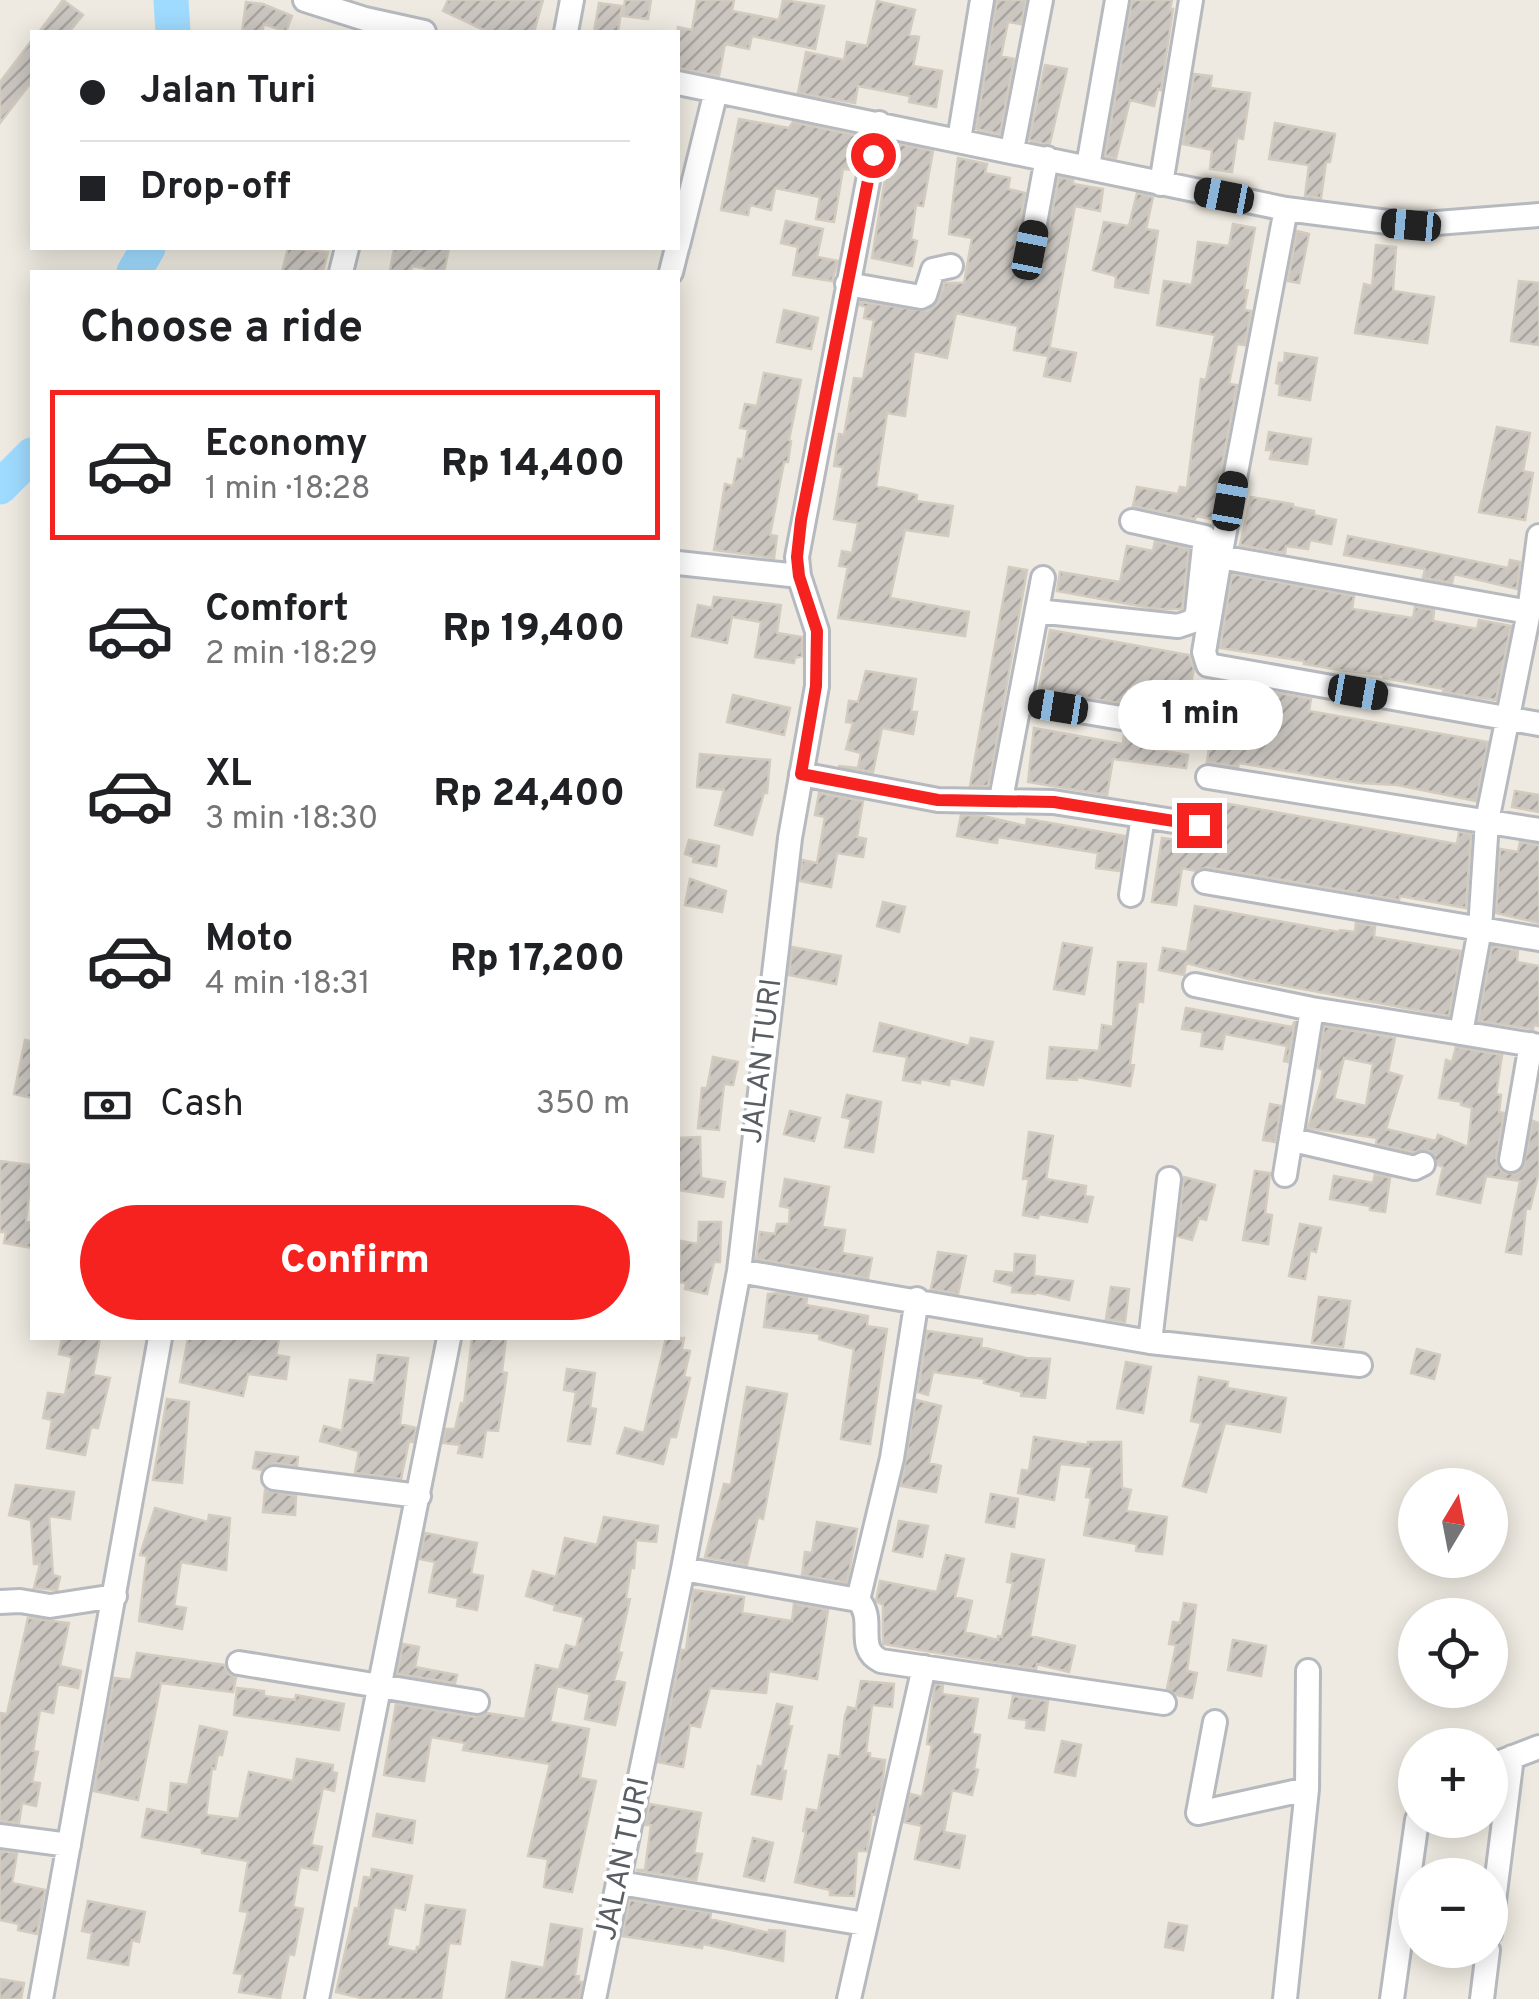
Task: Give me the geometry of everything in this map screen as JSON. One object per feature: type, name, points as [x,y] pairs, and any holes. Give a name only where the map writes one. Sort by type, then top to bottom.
[{"type":"street","points":[[305,0],[366,20],[414,30]]},
{"type":"street","points":[[566,30],[572,0]]},
{"type":"street","points":[[958,140],[982,0]]},
{"type":"street","points":[[1012,150],[1041,0]]},
{"type":"street","points":[[1088,166],[1117,0]]},
{"type":"street","points":[[1161,184],[1191,0]]},
{"type":"street","points":[[680,83],[1286,209],[1411,225],[1539,215]]},
{"type":"street","points":[[680,234],[716,91]]},
{"type":"street","name":"JALAN TURI","points":[[594,1999],[683,1568],[738,1271],[787,858],[816,686],[817,631],[799,576],[797,557],[801,520],[879,123]]},
{"type":"street","points":[[1030,250],[1047,158]]},
{"type":"street","points":[[1036,611],[1187,626],[1197,614],[1216,544],[1286,209]]},
{"type":"street","points":[[848,284],[921,297],[933,270],[950,266]]},
{"type":"street","points":[[1132,521],[1216,544],[1529,612]]},
{"type":"street","points":[[1461,1032],[1480,929],[1487,821],[1529,612],[1539,536]]},
{"type":"street","points":[[1216,544],[1204,652],[1208,665],[1539,724]]},
{"type":"street","points":[[680,564],[799,576]]},
{"type":"street","points":[[1001,800],[1043,578]]},
{"type":"street","points":[[1020,701],[1175,727]]},
{"type":"street","points":[[801,774],[938,800],[1054,802],[1199,825]]},
{"type":"street","points":[[1208,777],[1539,830]]},
{"type":"street","points":[[1131,895],[1143,816]]},
{"type":"street","points":[[1204,882],[1539,939]]},
{"type":"street","points":[[1196,985],[1312,1009],[1535,1045],[1511,1160]]},
{"type":"street","points":[[1286,1175],[1312,1009]]},
{"type":"street","points":[[1293,1140],[1415,1168],[1423,1164]]},
{"type":"street","points":[[1150,1342],[1169,1179]]},
{"type":"street","points":[[738,1271],[1150,1342],[1360,1366]]},
{"type":"street","points":[[917,1300],[892,1458],[858,1600],[868,1616],[865,1643],[874,1658],[1164,1703]]},
{"type":"street","points":[[41,1999],[160,1340]]},
{"type":"street","points":[[317,1999],[449,1340]]},
{"type":"street","points":[[274,1478],[419,1496]]},
{"type":"street","points":[[683,1568],[858,1600]]},
{"type":"street","points":[[0,1602],[50,1606],[115,1596]]},
{"type":"street","points":[[239,1664],[477,1702]]},
{"type":"street","points":[[849,1999],[924,1668]]},
{"type":"street","points":[[1285,1999],[1307,1789],[1308,1671]]},
{"type":"street","points":[[1215,1722],[1198,1813],[1307,1789]]},
{"type":"street","points":[[1508,1759],[1539,1746]]},
{"type":"street","points":[[0,1836],[69,1845]]},
{"type":"street","points":[[1392,1999],[1414,1838]]},
{"type":"street","points":[[620,1883],[865,1924]]},
{"type":"street","points":[[1482,1999],[1486,1968]]},
{"type":"building","points":[[63,0],[83,15],[71,30],[40,30]]},
{"type":"building","points":[[448,0],[543,0],[535,30],[484,30],[443,11]]},
{"type":"building","points":[[625,0],[651,0],[648,19],[623,16]]},
{"type":"building","points":[[697,0],[734,0],[732,11],[779,20],[783,0],[824,6],[815,49],[752,36],[749,49],[725,44],[719,76],[680,68],[678,27],[692,30]]},
{"type":"building","points":[[997,0],[1026,0],[1021,24],[1008,22],[1001,56],[1014,59],[1000,134],[976,129]]},
{"type":"building","points":[[1132,0],[1172,0],[1173,9],[1161,90],[1158,89],[1154,106],[1130,100],[1116,158],[1105,156]]},
{"type":"building","points":[[877,1],[915,10],[909,35],[919,37],[913,66],[942,71],[936,107],[909,102],[910,96],[858,86],[855,103],[798,93],[806,52],[844,60],[847,42],[867,46]]},
{"type":"building","points":[[246,2],[263,4],[292,16],[287,30],[264,24],[262,30],[242,30]]},
{"type":"building","points":[[599,3],[622,6],[618,30],[594,30]]},
{"type":"building","points":[[30,43],[30,84],[0,123],[0,82]]},
{"type":"building","points":[[1045,65],[1067,69],[1050,143],[1044,144],[1029,140]]},
{"type":"building","points":[[1194,74],[1212,76],[1210,88],[1250,93],[1243,139],[1237,138],[1232,172],[1210,169],[1212,150],[1183,144]]},
{"type":"building","points":[[739,119],[789,128],[793,122],[858,136],[854,170],[843,169],[834,222],[816,219],[820,197],[775,188],[771,210],[750,205],[748,215],[721,210]]},
{"type":"building","points":[[1275,123],[1335,134],[1321,198],[1305,196],[1309,165],[1269,159]]},
{"type":"building","points":[[891,142],[933,151],[923,206],[916,205],[911,239],[917,241],[912,266],[872,258]]},
{"type":"building","points":[[958,158],[987,164],[985,173],[1010,178],[1008,189],[1025,193],[1015,248],[1020,261],[1026,264],[1036,264],[1044,254],[1059,177],[1073,180],[1073,184],[1103,189],[1100,211],[1075,206],[1048,356],[1014,350],[1018,326],[956,313],[947,358],[914,351],[905,416],[887,413],[876,486],[917,495],[916,501],[953,506],[948,536],[905,530],[890,598],[969,612],[965,636],[838,618],[848,567],[839,566],[842,551],[852,553],[858,523],[834,519],[843,467],[834,466],[839,434],[844,435],[854,378],[863,379],[874,320],[864,318],[866,307],[861,302],[927,311],[937,304],[945,283],[964,283],[972,238],[949,234]]},
{"type":"building","points":[[1137,193],[1153,197],[1146,229],[1158,231],[1148,293],[1115,287],[1116,276],[1093,270],[1104,222],[1129,226]]},
{"type":"building","points":[[786,221],[823,229],[817,257],[838,261],[832,281],[793,275],[798,247],[781,243]]},
{"type":"building","points":[[1233,224],[1255,228],[1244,289],[1248,290],[1244,310],[1251,311],[1245,345],[1237,344],[1229,384],[1237,385],[1212,519],[1133,506],[1137,487],[1178,494],[1180,487],[1187,488],[1201,379],[1206,380],[1215,335],[1157,325],[1164,281],[1192,285],[1198,242],[1229,246]]},
{"type":"building","points":[[1297,231],[1309,234],[1299,283],[1288,281]]},
{"type":"building","points":[[1376,245],[1396,247],[1393,291],[1434,297],[1427,343],[1355,333],[1364,284],[1372,286]]},
{"type":"building","points":[[288,250],[328,252],[324,270],[282,270]]},
{"type":"building","points":[[394,250],[449,250],[444,270],[412,266],[411,270],[390,270]]},
{"type":"building","points":[[1519,281],[1539,283],[1539,345],[1511,341]]},
{"type":"building","points":[[784,310],[818,318],[811,349],[777,342]]},
{"type":"building","points":[[1050,348],[1076,353],[1070,381],[1044,376]]},
{"type":"building","points":[[1285,353],[1317,358],[1310,400],[1279,395],[1280,384],[1276,383]]},
{"type":"building","points":[[764,373],[801,380],[788,462],[784,462],[770,535],[777,536],[774,558],[714,550],[725,484],[733,486],[738,459],[743,459],[748,429],[740,428],[745,404],[757,406]]},
{"type":"building","points":[[1497,427],[1530,433],[1523,471],[1533,473],[1525,520],[1479,512]]},
{"type":"building","points":[[1269,432],[1311,439],[1307,464],[1270,459],[1272,450],[1266,450]]},
{"type":"building","points":[[1251,497],[1293,504],[1336,520],[1331,544],[1310,540],[1308,549],[1286,546],[1285,553],[1240,545]]},
{"type":"building","points":[[1348,536],[1508,568],[1510,560],[1520,562],[1517,589],[1454,574],[1452,583],[1423,578],[1425,569],[1344,555]]},
{"type":"building","points":[[1155,541],[1189,549],[1182,609],[1156,609],[1057,591],[1060,572],[1120,582],[1127,546],[1153,551]]},
{"type":"building","points":[[1009,567],[1027,570],[993,762],[988,786],[970,786]]},
{"type":"building","points":[[1232,574],[1354,596],[1352,609],[1413,618],[1415,607],[1434,610],[1433,621],[1477,629],[1479,620],[1511,626],[1496,700],[1443,692],[1444,689],[1384,675],[1220,648]]},
{"type":"building","points":[[714,597],[781,605],[777,633],[802,637],[802,656],[795,658],[794,663],[755,657],[761,622],[732,617],[727,643],[692,636],[698,605],[712,608]]},
{"type":"building","points":[[1050,630],[1189,655],[1194,669],[1189,693],[1250,701],[1251,688],[1311,699],[1309,711],[1488,742],[1476,801],[1397,785],[1207,762],[1213,720],[1039,689]]},
{"type":"building","points":[[866,671],[916,679],[911,712],[917,712],[913,734],[882,728],[873,772],[838,766],[858,768],[861,753],[846,749],[853,723],[846,722],[849,701],[858,702]]},
{"type":"building","points":[[733,695],[790,708],[784,735],[727,722]]},
{"type":"building","points":[[1034,728],[1123,744],[1124,734],[1145,737],[1143,747],[1188,755],[1186,768],[1113,759],[1107,795],[1028,782]]},
{"type":"building","points":[[700,754],[770,760],[767,793],[752,835],[715,825],[724,790],[697,787]]},
{"type":"building","points":[[1515,791],[1539,795],[1539,812],[1512,807]]},
{"type":"building","points":[[819,793],[863,801],[857,837],[866,839],[863,857],[837,853],[831,887],[800,881],[802,860],[817,863],[825,817],[815,815]]},
{"type":"building","points":[[1206,800],[1457,844],[1459,832],[1471,834],[1466,908],[1207,867],[1196,871],[1182,868],[1176,905],[1152,902],[1162,838],[1197,843],[1210,835],[1213,821],[1204,811]]},
{"type":"building","points":[[961,815],[1026,826],[1027,819],[1125,836],[1120,871],[1096,868],[1098,853],[998,837],[997,843],[957,836]]},
{"type":"building","points":[[689,840],[719,846],[716,866],[693,862],[694,857],[685,854]]},
{"type":"building","points":[[1520,842],[1539,845],[1539,923],[1496,913],[1500,849],[1518,852]]},
{"type":"building","points":[[690,879],[726,891],[722,912],[685,905]]},
{"type":"building","points":[[883,902],[905,907],[899,932],[877,926]]},
{"type":"building","points":[[1195,906],[1339,932],[1355,932],[1356,923],[1375,926],[1374,937],[1461,951],[1449,1016],[1248,979],[1186,963],[1184,975],[1159,970],[1163,948],[1187,952]]},
{"type":"building","points":[[1063,943],[1092,948],[1084,994],[1054,989]]},
{"type":"building","points":[[1492,946],[1518,951],[1517,962],[1539,966],[1539,1026],[1534,1025],[1533,1029],[1478,1021]]},
{"type":"building","points":[[792,947],[841,956],[836,984],[789,975]]},
{"type":"building","points":[[1118,962],[1146,964],[1143,1002],[1138,1001],[1130,1086],[1077,1077],[1047,1078],[1050,1047],[1099,1051],[1102,1025],[1113,1027]]},
{"type":"building","points":[[1186,1008],[1292,1027],[1295,1021],[1288,1062],[1284,1061],[1287,1046],[1225,1034],[1222,1049],[1201,1046],[1203,1032],[1182,1029]]},
{"type":"building","points":[[880,1023],[969,1046],[971,1038],[993,1042],[983,1085],[950,1078],[949,1085],[903,1080],[907,1057],[874,1051]]},
{"type":"building","points":[[1324,1026],[1395,1038],[1388,1072],[1402,1076],[1386,1129],[1436,1141],[1438,1135],[1468,1147],[1472,1108],[1439,1098],[1446,1060],[1452,1062],[1456,1047],[1502,1055],[1496,1094],[1501,1095],[1499,1112],[1504,1113],[1496,1158],[1502,1172],[1515,1174],[1523,1169],[1533,1121],[1539,1123],[1539,1171],[1530,1209],[1526,1208],[1521,1254],[1506,1252],[1520,1181],[1486,1176],[1480,1203],[1437,1194],[1443,1167],[1430,1151],[1413,1152],[1376,1144],[1377,1138],[1308,1128],[1323,1070],[1318,1068]],"holes":[[[1344,1058],[1373,1064],[1366,1106],[1334,1099]]]},
{"type":"building","points":[[25,1040],[30,1041],[30,1098],[14,1094]]},
{"type":"building","points":[[713,1057],[738,1062],[733,1085],[724,1084],[719,1130],[698,1128],[702,1088],[707,1088]]},
{"type":"building","points":[[847,1095],[881,1102],[873,1152],[845,1147],[851,1119],[842,1117]]},
{"type":"building","points":[[1270,1104],[1281,1106],[1275,1142],[1263,1140]]},
{"type":"building","points":[[790,1111],[820,1118],[814,1141],[784,1134]]},
{"type":"building","points":[[1029,1132],[1053,1136],[1046,1179],[1086,1186],[1085,1196],[1093,1197],[1087,1222],[1023,1215],[1029,1178],[1023,1179]]},
{"type":"building","points":[[700,1137],[701,1178],[725,1182],[723,1197],[680,1190],[680,1138]]},
{"type":"building","points":[[0,1161],[30,1165],[26,1221],[30,1222],[30,1248],[4,1243],[6,1232],[0,1232]]},
{"type":"building","points":[[1255,1171],[1270,1173],[1265,1214],[1272,1215],[1268,1244],[1243,1240]]},
{"type":"building","points":[[1375,1174],[1390,1178],[1385,1212],[1330,1199],[1334,1176],[1373,1183]]},
{"type":"building","points":[[1184,1177],[1215,1185],[1206,1220],[1199,1218],[1192,1240],[1177,1236]]},
{"type":"building","points":[[785,1179],[829,1187],[822,1227],[845,1230],[842,1253],[872,1258],[868,1278],[756,1259],[760,1232],[775,1234],[777,1224],[789,1224],[790,1208],[780,1206]]},
{"type":"building","points":[[699,1222],[721,1222],[720,1262],[714,1262],[707,1294],[685,1289],[686,1283],[680,1282],[681,1241],[698,1244]]},
{"type":"building","points":[[1300,1224],[1321,1228],[1316,1252],[1310,1250],[1305,1279],[1289,1276]]},
{"type":"building","points":[[938,1252],[966,1256],[958,1294],[931,1289]]},
{"type":"building","points":[[1015,1254],[1035,1256],[1034,1276],[1073,1281],[1069,1300],[1035,1292],[1012,1292],[1013,1286],[994,1281],[996,1271],[1014,1273]]},
{"type":"building","points":[[1111,1287],[1129,1289],[1125,1322],[1106,1319]]},
{"type":"building","points":[[768,1294],[807,1298],[806,1305],[868,1316],[867,1326],[887,1329],[870,1444],[841,1439],[854,1349],[819,1339],[820,1334],[764,1327]]},
{"type":"building","points":[[1319,1297],[1350,1301],[1343,1347],[1312,1343]]},
{"type":"building","points":[[927,1331],[982,1339],[981,1347],[1026,1358],[1050,1359],[1045,1398],[1021,1396],[1022,1392],[984,1383],[985,1379],[933,1372],[928,1395],[918,1392]]},
{"type":"building","points":[[684,1338],[682,1349],[690,1351],[684,1377],[690,1378],[676,1437],[670,1437],[663,1464],[617,1453],[625,1428],[644,1433],[666,1340]]},
{"type":"building","points":[[62,1340],[100,1340],[93,1375],[110,1378],[98,1428],[91,1427],[85,1455],[47,1448],[52,1420],[43,1418],[48,1393],[65,1395],[72,1357],[59,1354]]},
{"type":"building","points":[[188,1340],[279,1340],[276,1355],[289,1357],[286,1379],[248,1374],[243,1396],[180,1382]]},
{"type":"building","points":[[472,1340],[506,1340],[502,1372],[507,1373],[498,1431],[486,1430],[482,1457],[458,1453],[460,1445],[443,1443],[446,1429],[455,1429],[461,1403],[464,1404]]},
{"type":"building","points":[[1417,1349],[1440,1355],[1434,1379],[1411,1373]]},
{"type":"building","points":[[378,1355],[408,1358],[400,1424],[416,1428],[413,1442],[409,1441],[401,1479],[355,1473],[359,1451],[320,1441],[324,1426],[342,1431],[350,1380],[374,1383]]},
{"type":"building","points":[[1126,1362],[1151,1367],[1143,1413],[1117,1408]]},
{"type":"building","points":[[567,1369],[595,1373],[590,1408],[596,1409],[590,1444],[568,1441],[576,1392],[564,1390]]},
{"type":"building","points":[[1199,1377],[1228,1382],[1227,1388],[1286,1398],[1280,1432],[1225,1423],[1206,1492],[1183,1486],[1201,1423],[1191,1421]]},
{"type":"building","points":[[747,1387],[787,1394],[763,1519],[758,1517],[747,1565],[705,1557],[724,1484],[731,1485]]},
{"type":"building","points":[[167,1399],[189,1402],[182,1483],[153,1480]]},
{"type":"building","points":[[916,1400],[941,1406],[929,1463],[941,1466],[936,1492],[901,1486]]},
{"type":"building","points":[[1034,1437],[1088,1445],[1121,1442],[1122,1488],[1131,1490],[1126,1511],[1167,1517],[1162,1554],[1136,1551],[1137,1544],[1084,1535],[1092,1467],[1060,1464],[1054,1500],[1018,1493],[1022,1470],[1029,1471]]},
{"type":"building","points":[[256,1452],[298,1457],[297,1466],[275,1463],[262,1470],[253,1468]]},
{"type":"building","points":[[16,1485],[74,1492],[70,1519],[49,1516],[53,1575],[60,1577],[57,1590],[34,1588],[40,1564],[34,1564],[31,1520],[9,1515]]},
{"type":"building","points":[[265,1490],[296,1496],[295,1515],[263,1512]]},
{"type":"building","points":[[991,1494],[1018,1499],[1014,1527],[986,1522]]},
{"type":"building","points":[[155,1508],[208,1522],[209,1515],[230,1518],[226,1570],[181,1562],[174,1606],[186,1608],[182,1629],[139,1621],[147,1556],[140,1555]]},
{"type":"building","points":[[604,1517],[658,1526],[656,1542],[636,1540],[626,1598],[630,1599],[618,1652],[622,1653],[614,1680],[625,1683],[615,1725],[585,1719],[590,1694],[557,1686],[550,1722],[589,1729],[580,1778],[596,1781],[572,1892],[544,1887],[548,1859],[528,1856],[550,1764],[463,1750],[465,1743],[431,1737],[424,1781],[384,1775],[396,1704],[475,1717],[487,1713],[525,1719],[536,1665],[559,1670],[566,1645],[576,1648],[584,1617],[554,1610],[555,1605],[526,1596],[533,1571],[556,1577],[565,1538],[597,1545]]},
{"type":"building","points":[[899,1521],[928,1526],[922,1557],[893,1551]]},
{"type":"building","points":[[817,1522],[857,1529],[847,1583],[802,1575],[805,1552],[812,1553]]},
{"type":"building","points":[[425,1533],[477,1543],[471,1574],[483,1576],[477,1610],[457,1606],[458,1598],[429,1592],[435,1562],[420,1559]]},
{"type":"building","points":[[1012,1554],[1044,1560],[1030,1636],[1075,1646],[1069,1672],[1037,1664],[1036,1669],[883,1644],[883,1605],[876,1601],[880,1581],[937,1592],[946,1555],[964,1559],[955,1597],[972,1601],[965,1632],[998,1640],[998,1636],[1002,1637],[1013,1583],[1007,1582]]},
{"type":"building","points":[[694,1590],[744,1597],[742,1613],[792,1621],[794,1604],[828,1610],[817,1679],[769,1671],[766,1693],[710,1688],[700,1727],[690,1725],[683,1767],[658,1762],[682,1650],[686,1650]]},
{"type":"building","points":[[1184,1603],[1196,1605],[1187,1671],[1197,1673],[1192,1698],[1167,1689],[1176,1645],[1169,1644],[1173,1622],[1180,1623]]},
{"type":"building","points":[[28,1618],[69,1623],[60,1666],[81,1671],[78,1688],[58,1684],[53,1713],[40,1710],[33,1751],[38,1752],[32,1782],[40,1783],[36,1806],[22,1803],[19,1823],[0,1821],[0,1713],[7,1714]]},
{"type":"building","points":[[1233,1640],[1266,1646],[1261,1676],[1228,1670]]},
{"type":"building","points":[[403,1644],[419,1647],[415,1667],[457,1675],[455,1683],[397,1674]]},
{"type":"building","points":[[137,1653],[224,1665],[236,1678],[233,1692],[161,1683],[138,1800],[94,1791],[114,1678],[131,1680]]},
{"type":"building","points":[[861,1681],[894,1684],[892,1707],[872,1705],[866,1752],[870,1758],[885,1760],[882,1787],[875,1815],[872,1814],[867,1851],[857,1851],[854,1896],[830,1895],[830,1890],[795,1882],[807,1809],[818,1811],[829,1755],[840,1757],[845,1716],[848,1707],[856,1709]]},
{"type":"building","points":[[935,1684],[943,1685],[942,1694],[978,1699],[972,1734],[980,1735],[974,1769],[978,1770],[972,1795],[952,1790],[944,1832],[965,1836],[959,1868],[915,1859],[922,1826],[904,1822],[911,1794],[922,1797],[932,1745],[927,1744]]},
{"type":"building","points":[[237,1688],[264,1691],[264,1696],[295,1700],[296,1695],[344,1704],[339,1730],[234,1715]]},
{"type":"building","points":[[1013,1696],[1048,1701],[1044,1730],[1026,1728],[1027,1720],[1009,1718]]},
{"type":"building","points":[[777,1704],[792,1707],[781,1799],[752,1794]]},
{"type":"building","points":[[200,1726],[227,1732],[222,1755],[218,1754],[215,1769],[212,1768],[206,1815],[239,1819],[249,1772],[293,1781],[297,1759],[333,1765],[332,1772],[337,1773],[334,1791],[323,1788],[311,1845],[322,1847],[317,1870],[300,1867],[293,1907],[303,1909],[280,1998],[239,1992],[243,1974],[234,1973],[248,1912],[240,1911],[248,1861],[142,1837],[147,1809],[168,1813],[171,1783],[188,1785]]},
{"type":"building","points":[[1062,1741],[1081,1745],[1075,1776],[1055,1772]]},
{"type":"building","points":[[650,1804],[701,1813],[694,1853],[702,1854],[696,1880],[636,1870],[645,1870],[651,1825],[645,1825]]},
{"type":"building","points":[[377,1814],[415,1821],[412,1843],[373,1836]]},
{"type":"building","points":[[753,1838],[773,1843],[764,1881],[744,1876]]},
{"type":"building","points":[[0,1851],[17,1853],[12,1883],[45,1890],[37,1934],[0,1920]]},
{"type":"building","points":[[372,1869],[412,1876],[405,1910],[394,1907],[387,1946],[416,1952],[426,1905],[465,1910],[460,1944],[449,1943],[441,1999],[366,1999],[336,1992],[364,1877],[371,1878]]},
{"type":"building","points":[[630,1900],[711,1913],[710,1919],[769,1933],[785,1931],[783,1961],[703,1944],[702,1948],[622,1936]]},
{"type":"building","points":[[88,1901],[145,1912],[139,1942],[132,1940],[128,1965],[88,1958],[92,1933],[82,1931]]},
{"type":"building","points":[[1169,1923],[1187,1926],[1183,1950],[1165,1947]]},
{"type":"building","points":[[551,1924],[582,1929],[575,1975],[582,1982],[579,1999],[506,1999],[512,1962],[544,1968]]},
{"type":"building","points":[[0,1979],[24,1983],[21,1999],[0,1999]]},
{"type":"waterway","points":[[171,0],[173,30]]},
{"type":"waterway","points":[[135,270],[147,250]]},
{"type":"waterway","points":[[0,487],[30,457]]},
{"type":"route","points":[[873,155],[801,520],[799,576],[817,631],[816,686],[801,774],[938,800],[1054,802],[1199,825]]}]
